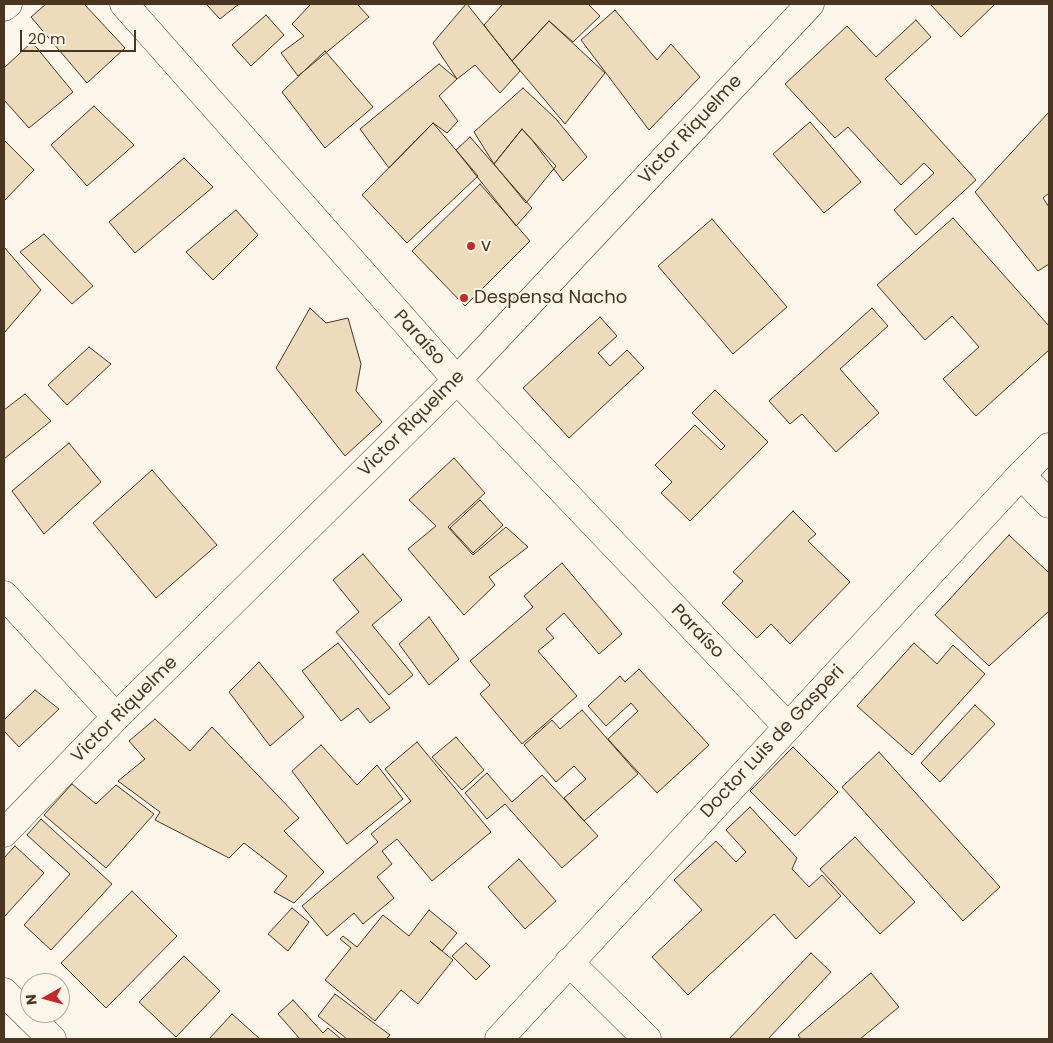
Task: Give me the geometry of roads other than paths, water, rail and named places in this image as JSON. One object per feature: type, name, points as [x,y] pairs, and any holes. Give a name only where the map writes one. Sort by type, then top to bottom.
[{"type":"street","points":[[4,7],[8,4]]},
{"type":"street","name":"Paraíso","points":[[124,4],[457,380],[788,727]]},
{"type":"street","name":"Victor Riquelme","points":[[4,834],[116,717],[457,380],[810,4]]},
{"type":"street","name":"Doctor Luis de Gasperi","points":[[499,1039],[1049,447]]},
{"type":"street","points":[[1021,475],[1049,504]]},
{"type":"street","points":[[4,595],[116,717]]},
{"type":"street","points":[[569,962],[647,1039]]},
{"type":"street","points":[[4,992],[52,1039]]},
{"type":"place","name":"v","points":[[471,246]]},
{"type":"place","name":"Despensa Nacho","points":[[464,298]]}]
